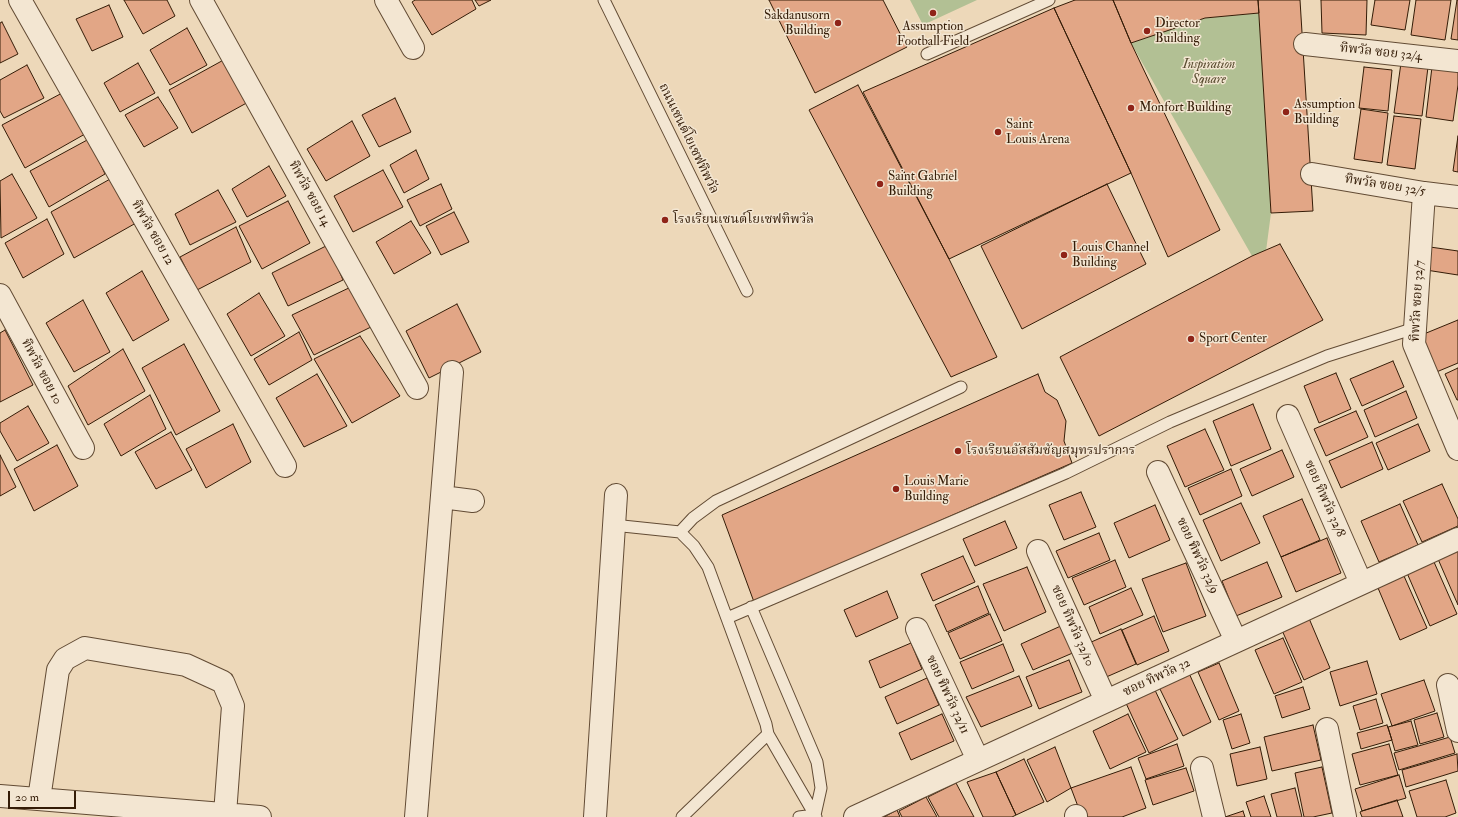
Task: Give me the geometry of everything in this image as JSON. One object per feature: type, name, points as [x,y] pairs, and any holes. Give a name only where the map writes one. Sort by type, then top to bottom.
[{"type":"street","name":"ทิพวัล ซอย 12","points":[[20,0],[285,466]]},
{"type":"street","name":"ทิพวัล ซอย 14","points":[[201,0],[417,388]]},
{"type":"street","points":[[386,0],[413,48]]},
{"type":"street","name":"ทิพวัล ซอย 32/4","points":[[1305,44],[1458,61]]},
{"type":"street","name":"ทิพวัล ซอย 32/5","points":[[1312,174],[1458,197]]},
{"type":"street","name":"ทิพวัล ซอย 32/7","points":[[1424,192],[1414,344],[1458,449]]},
{"type":"street","name":"ทิพวัล ซอย 10","points":[[0,295],[83,448]]},
{"type":"street","points":[[416,817],[452,372]]},
{"type":"street","name":"ซอย ทิพวัล 32/8","points":[[1288,416],[1361,583]]},
{"type":"street","name":"ซอย ทิพวัล 32/9","points":[[1158,472],[1236,641]]},
{"type":"street","points":[[595,817],[616,495]]},
{"type":"street","points":[[442,497],[473,501]]},
{"type":"street","name":"ซอย ทิพวัล 32","points":[[855,817],[1458,539]]},
{"type":"street","name":"ซอย ทิพวัล 32/10","points":[[1038,551],[1106,701]]},
{"type":"street","name":"ซอย ทิพวัล 32/11","points":[[917,629],[978,760]]},
{"type":"street","points":[[39,799],[58,670],[65,659],[85,648],[186,665],[223,682],[233,706],[225,814]]},
{"type":"street","points":[[1448,685],[1458,731]]},
{"type":"street","points":[[1326,728],[1345,817]]},
{"type":"street","points":[[1202,768],[1214,817]]},
{"type":"street","points":[[0,796],[39,799],[143,812],[225,814],[260,817]]},
{"type":"lane","name":"ถนนเซนต์โยเซฟทิพวัล","points":[[604,0],[746,291]]},
{"type":"lane","points":[[927,54],[1049,0]]},
{"type":"lane","points":[[727,618],[1066,473],[1170,422],[1327,356],[1416,328]]},
{"type":"lane","points":[[680,532],[693,518],[716,501],[961,387]]},
{"type":"lane","points":[[613,525],[655,528],[680,532],[694,546],[708,567],[766,724],[768,734],[816,816]]},
{"type":"lane","points":[[751,607],[817,762],[821,788],[816,816]]},
{"type":"lane","points":[[682,817],[768,734]]},
{"type":"lane","points":[[799,817],[816,816]]},
{"type":"green space","name":"Assumption Football Field","points":[[910,0],[977,0],[923,25]]},
{"type":"green space","name":"Inspiration Square","points":[[1259,13],[1271,213],[1266,251],[1252,256],[1131,43],[1205,18]]},
{"type":"building","points":[[124,0],[167,0],[175,16],[143,34]]},
{"type":"building","points":[[415,0],[472,0],[476,9],[432,35],[412,2]]},
{"type":"building","points":[[475,0],[491,0],[479,6]]},
{"type":"building","name":"Sakdanusorn Building","points":[[769,0],[883,0],[907,47],[815,93]]},
{"type":"building","name":"Monfort Building","points":[[1075,0],[1113,0],[1131,43],[1220,230],[1168,257],[1131,173],[1054,8]]},
{"type":"building","name":"Director Building","points":[[1113,0],[1258,0],[1259,13],[1205,18],[1131,43]]},
{"type":"building","name":"Assumption Building","points":[[1258,0],[1300,0],[1313,211],[1271,213]]},
{"type":"building","points":[[1321,0],[1367,0],[1366,35],[1322,33]]},
{"type":"building","points":[[1375,0],[1410,0],[1405,30],[1371,25]]},
{"type":"building","points":[[1416,0],[1451,0],[1445,40],[1411,35]]},
{"type":"building","points":[[1458,0],[1458,40],[1451,39]]},
{"type":"building","points":[[109,5],[123,37],[92,51],[76,19]]},
{"type":"building","name":"Saint Louis Arena","points":[[1054,8],[1131,173],[949,259],[863,92]]},
{"type":"building","points":[[2,22],[18,54],[0,63],[0,23]]},
{"type":"building","points":[[187,28],[207,65],[170,85],[150,50]]},
{"type":"building","points":[[229,57],[252,100],[192,133],[169,90]]},
{"type":"building","points":[[138,63],[155,93],[120,112],[104,83]]},
{"type":"building","points":[[1401,63],[1428,67],[1422,116],[1394,113]]},
{"type":"building","points":[[27,65],[44,98],[4,118],[0,111],[0,80]]},
{"type":"building","points":[[1364,67],[1392,70],[1388,111],[1359,108]]},
{"type":"building","points":[[1432,67],[1458,71],[1458,85],[1453,121],[1426,117]]},
{"type":"building","name":"Saint Gabriel Building","points":[[858,85],[949,259],[997,357],[951,377],[809,110]]},
{"type":"building","points":[[64,92],[85,134],[25,168],[2,125]]},
{"type":"building","points":[[158,97],[178,128],[144,147],[125,115]]},
{"type":"building","points":[[395,98],[411,132],[379,147],[362,115]]},
{"type":"building","points":[[1361,109],[1388,113],[1382,163],[1354,159]]},
{"type":"building","points":[[1394,116],[1421,119],[1415,169],[1387,165]]},
{"type":"building","points":[[352,121],[370,156],[326,181],[307,149]]},
{"type":"building","points":[[1458,136],[1458,172],[1453,171]]},
{"type":"building","points":[[89,139],[105,174],[49,207],[30,171]]},
{"type":"building","points":[[416,150],[429,179],[404,193],[390,165]]},
{"type":"building","points":[[269,166],[286,196],[247,217],[232,189]]},
{"type":"building","points":[[383,170],[403,207],[353,232],[334,196]]},
{"type":"building","points":[[12,174],[37,218],[1,238],[0,181]]},
{"type":"building","points":[[112,178],[136,223],[74,258],[51,212]]},
{"type":"building","points":[[441,184],[452,209],[420,226],[407,200]]},
{"type":"building","name":"Louis Channel Building","points":[[1107,184],[1146,264],[1022,329],[981,246]]},
{"type":"building","points":[[218,190],[236,222],[190,245],[175,214]]},
{"type":"building","points":[[288,201],[310,243],[262,269],[239,226]]},
{"type":"building","points":[[454,212],[469,242],[441,255],[426,226]]},
{"type":"building","points":[[47,219],[64,254],[23,278],[5,243]]},
{"type":"building","points":[[411,221],[431,253],[394,274],[376,242]]},
{"type":"building","points":[[236,227],[251,262],[197,290],[180,257]]},
{"type":"building","name":"Sport Center","points":[[1280,244],[1323,320],[1099,436],[1060,357],[1252,256]]},
{"type":"building","points":[[328,245],[343,280],[288,306],[272,273]]},
{"type":"building","points":[[1430,247],[1458,251],[1458,275],[1426,270]]},
{"type":"building","points":[[142,271],[169,320],[133,341],[106,293]]},
{"type":"building","points":[[353,286],[373,326],[314,355],[292,315]]},
{"type":"building","points":[[259,293],[285,336],[251,356],[227,314]]},
{"type":"building","points":[[83,300],[110,352],[74,372],[46,323]]},
{"type":"building","points":[[457,304],[481,352],[429,378],[406,331]]},
{"type":"building","points":[[1458,320],[1458,363],[1434,373],[1419,336]]},
{"type":"building","points":[[5,330],[33,385],[0,402],[0,333]]},
{"type":"building","points":[[299,332],[312,360],[269,385],[254,359]]},
{"type":"building","points":[[360,336],[400,396],[352,423],[314,359]]},
{"type":"building","points":[[184,344],[220,411],[176,435],[142,368]]},
{"type":"building","points":[[123,349],[145,391],[88,425],[68,386]]},
{"type":"building","points":[[1393,361],[1404,387],[1362,406],[1350,379]]},
{"type":"building","points":[[1458,368],[1458,400],[1457,400],[1445,374]]},
{"type":"building","points":[[1336,373],[1351,409],[1319,423],[1304,386]]},
{"type":"building","points":[[317,374],[347,426],[304,447],[276,398]]},
{"type":"building","name":"Louis Marie Building","points":[[1038,374],[1045,392],[1057,400],[1066,421],[1064,441],[1072,463],[754,602],[722,515]]},
{"type":"building","points":[[1406,391],[1417,418],[1375,437],[1364,410]]},
{"type":"building","points":[[150,395],[166,429],[121,456],[104,424]]},
{"type":"building","points":[[1253,404],[1271,449],[1231,466],[1213,421]]},
{"type":"building","points":[[28,406],[49,443],[17,461],[0,431],[0,423]]},
{"type":"building","points":[[1356,411],[1368,437],[1326,456],[1314,429]]},
{"type":"building","points":[[233,424],[251,462],[206,488],[186,449]]},
{"type":"building","points":[[1418,424],[1430,451],[1388,470],[1376,443]]},
{"type":"building","points":[[1205,429],[1224,470],[1185,487],[1167,446]]},
{"type":"building","points":[[171,432],[192,470],[156,489],[135,452]]},
{"type":"building","points":[[1372,442],[1383,469],[1341,488],[1329,461]]},
{"type":"building","points":[[57,445],[78,486],[34,511],[14,469]]},
{"type":"building","points":[[1282,450],[1294,477],[1252,496],[1240,469]]},
{"type":"building","points":[[0,455],[16,487],[0,496]]},
{"type":"building","points":[[1231,469],[1242,496],[1200,515],[1188,488]]},
{"type":"building","points":[[1442,484],[1458,519],[1458,526],[1422,542],[1403,501]]},
{"type":"building","points":[[1081,492],[1096,527],[1064,540],[1049,505]]},
{"type":"building","points":[[1302,499],[1320,540],[1281,557],[1263,516]]},
{"type":"building","points":[[1241,503],[1260,543],[1221,561],[1203,520]]},
{"type":"building","points":[[1400,504],[1418,545],[1379,562],[1361,521]]},
{"type":"building","points":[[1155,505],[1170,540],[1129,558],[1114,523]]},
{"type":"building","points":[[1005,521],[1017,548],[975,566],[963,539]]},
{"type":"building","points":[[1099,533],[1110,560],[1068,578],[1056,551]]},
{"type":"building","points":[[1327,538],[1341,573],[1296,592],[1281,557]]},
{"type":"building","points":[[1458,550],[1458,605],[1438,559]]},
{"type":"building","points":[[963,556],[975,582],[933,601],[921,574]]},
{"type":"building","points":[[1115,560],[1126,587],[1084,605],[1072,578]]},
{"type":"building","points":[[1267,562],[1282,597],[1236,616],[1222,581]]},
{"type":"building","points":[[1434,562],[1457,614],[1430,626],[1407,573]]},
{"type":"building","points":[[1186,563],[1206,616],[1163,632],[1142,579]]},
{"type":"building","points":[[1027,567],[1046,612],[1004,631],[983,584]]},
{"type":"building","points":[[1404,576],[1427,628],[1400,640],[1378,588]]},
{"type":"building","points":[[978,586],[989,613],[947,632],[935,605]]},
{"type":"building","points":[[1131,588],[1143,615],[1100,634],[1089,607]]},
{"type":"building","points":[[887,591],[898,618],[856,637],[844,610]]},
{"type":"building","points":[[990,614],[1002,641],[960,659],[948,633]]},
{"type":"building","points":[[1154,616],[1169,651],[1137,665],[1122,630]]},
{"type":"building","points":[[1308,616],[1330,668],[1304,680],[1281,628]]},
{"type":"building","points":[[1063,625],[1075,652],[1033,670],[1021,644]]},
{"type":"building","points":[[1121,629],[1136,664],[1104,678],[1089,643]]},
{"type":"building","points":[[1283,638],[1302,682],[1274,694],[1255,650]]},
{"type":"building","points":[[911,643],[922,669],[880,688],[869,661]]},
{"type":"building","points":[[1003,644],[1014,671],[972,689],[960,662]]},
{"type":"building","points":[[1069,660],[1082,692],[1039,709],[1026,677]]},
{"type":"building","points":[[1367,661],[1377,694],[1340,706],[1330,672]]},
{"type":"building","points":[[1219,663],[1239,711],[1219,720],[1198,672]]},
{"type":"building","points":[[1188,671],[1211,722],[1183,736],[1158,685]]},
{"type":"building","points":[[1019,676],[1032,706],[981,727],[966,697]]},
{"type":"building","points":[[927,678],[939,705],[897,724],[885,697]]},
{"type":"building","points":[[1424,680],[1435,711],[1392,726],[1381,694]]},
{"type":"building","points":[[1303,687],[1310,709],[1282,718],[1275,696]]},
{"type":"building","points":[[1154,688],[1178,739],[1149,753],[1125,701]]},
{"type":"building","points":[[1376,699],[1383,723],[1360,730],[1353,706]]},
{"type":"building","points":[[1437,713],[1444,737],[1420,744],[1414,720]]},
{"type":"building","points":[[942,714],[954,741],[911,760],[899,733]]},
{"type":"building","points":[[1128,714],[1146,752],[1110,769],[1093,731]]},
{"type":"building","points":[[1241,714],[1250,743],[1232,749],[1223,720]]},
{"type":"building","points":[[1411,721],[1418,745],[1395,751],[1388,727]]},
{"type":"building","points":[[1313,725],[1321,760],[1272,771],[1264,737]]},
{"type":"building","points":[[1387,725],[1392,740],[1361,749],[1357,733]]},
{"type":"building","points":[[1450,737],[1455,753],[1399,770],[1394,753]]},
{"type":"building","points":[[1177,744],[1184,766],[1146,779],[1138,758]]},
{"type":"building","points":[[1389,744],[1398,775],[1360,785],[1352,754]]},
{"type":"building","points":[[1055,747],[1071,788],[1047,802],[1027,760]]},
{"type":"building","points":[[1260,747],[1267,779],[1237,786],[1230,754]]},
{"type":"building","points":[[1457,754],[1458,771],[1406,787],[1402,770]]},
{"type":"building","points":[[1024,759],[1044,802],[1016,815],[996,772]]},
{"type":"building","points":[[1131,767],[1146,808],[1122,817],[1082,817],[1071,788]]},
{"type":"building","points":[[1322,767],[1332,813],[1313,817],[1304,817],[1295,773]]},
{"type":"building","points":[[1186,768],[1194,791],[1153,805],[1145,780]]},
{"type":"building","points":[[996,772],[1016,815],[1012,817],[983,817],[967,782]]},
{"type":"building","points":[[1399,775],[1406,798],[1362,811],[1355,789]]},
{"type":"building","points":[[1446,780],[1456,813],[1445,817],[1417,817],[1409,791]]},
{"type":"building","points":[[956,783],[974,817],[939,817],[928,797]]},
{"type":"building","points":[[1295,788],[1302,817],[1277,817],[1271,794]]},
{"type":"building","points":[[1264,796],[1271,817],[1251,817],[1246,802]]},
{"type":"building","points":[[926,797],[937,817],[902,817],[899,811]]},
{"type":"building","points":[[1397,800],[1403,817],[1362,817],[1360,812],[1362,811]]},
{"type":"building","points":[[897,810],[900,817],[884,817]]},
{"type":"building","points":[[1243,811],[1245,817],[1225,817]]},
{"type":"place","name":"Assumption Football Field","points":[[933,13]]},
{"type":"place","name":"Sakdanusorn Building","points":[[838,23]]},
{"type":"place","name":"Director Building","points":[[1147,31]]},
{"type":"place","name":"Monfort Building","points":[[1131,108]]},
{"type":"place","name":"Assumption Building","points":[[1286,112]]},
{"type":"place","name":"Saint Louis Arena","points":[[998,132]]},
{"type":"place","name":"Saint Gabriel Building","points":[[880,184]]},
{"type":"place","name":"โรงเรียนเซนต์โยเซฟทิพวัล","points":[[665,220]]},
{"type":"place","name":"Louis Channel Building","points":[[1064,255]]},
{"type":"place","name":"Sport Center","points":[[1191,339]]},
{"type":"place","name":"โรงเรียนอัสสัมชัญสมุทรปราการ","points":[[958,451]]},
{"type":"place","name":"Louis Marie Building","points":[[896,489]]}]
